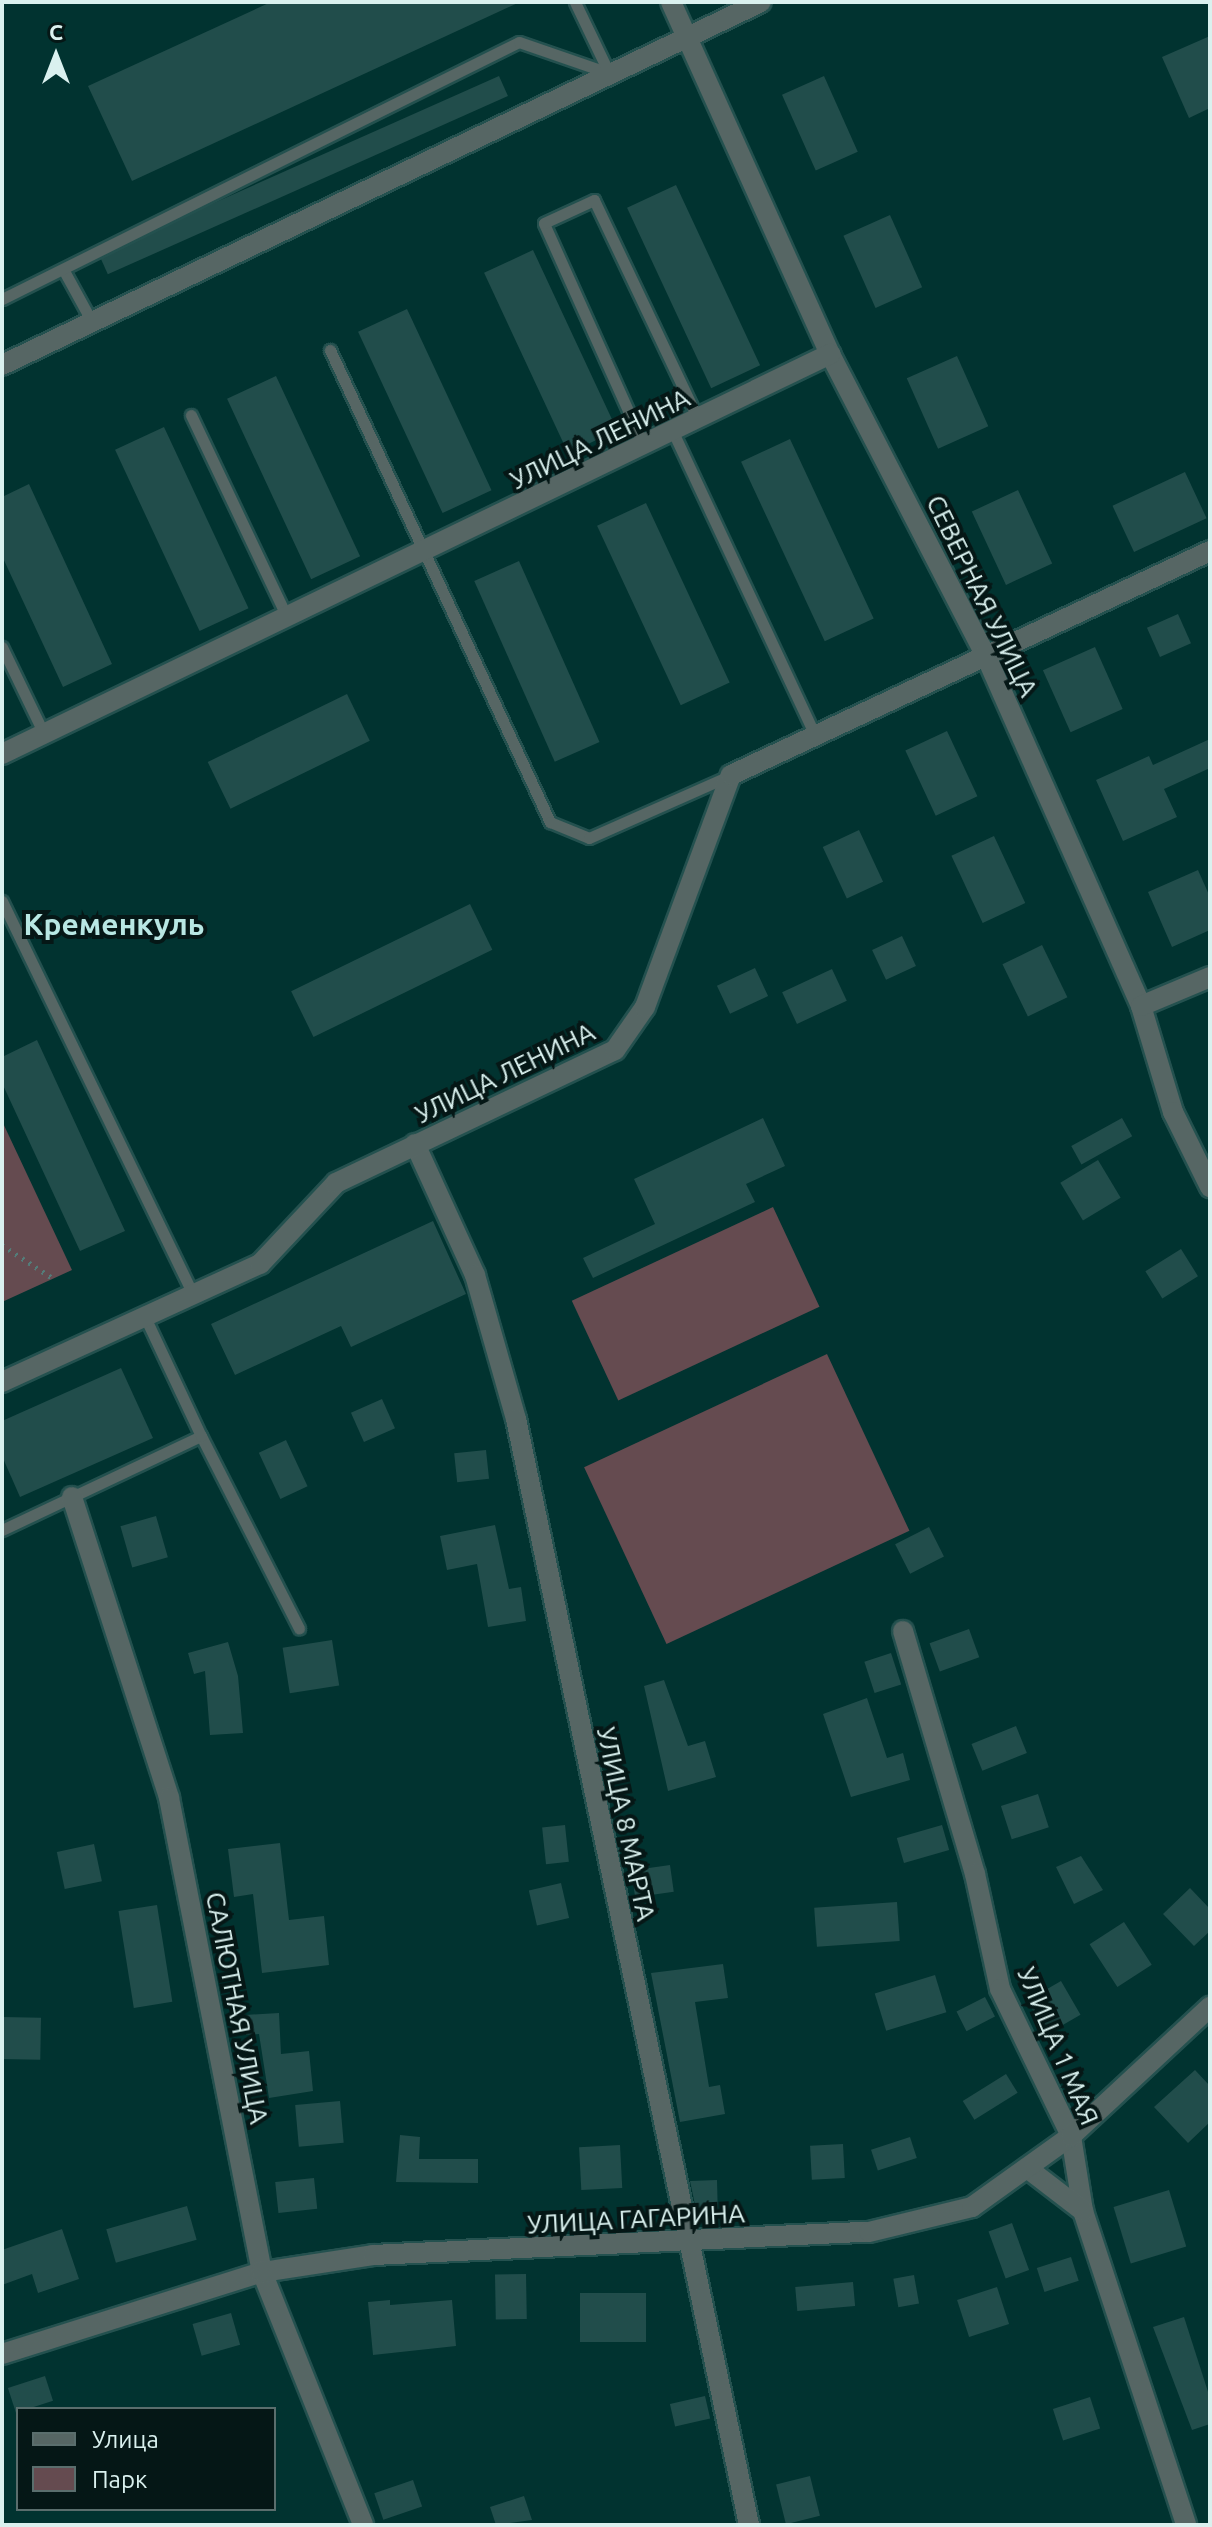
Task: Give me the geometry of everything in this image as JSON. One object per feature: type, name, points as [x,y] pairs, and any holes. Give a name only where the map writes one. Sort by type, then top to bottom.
[{"type":"street","name":"СЕВЕРНАЯ УЛИЦА","points":[[671,2],[830,354],[986,656],[1141,1006],[1173,1112],[1210,1187]]},
{"type":"street","points":[[2,365],[761,2]]},
{"type":"street","name":"УЛИЦА ЛЕНИНА","points":[[2,754],[424,554],[830,354]]},
{"type":"street","points":[[731,775],[1210,551]]},
{"type":"street","name":"УЛИЦА ЛЕНИНА","points":[[2,1382],[260,1264],[336,1183],[615,1050],[645,1007],[731,775]]},
{"type":"street","points":[[1141,1006],[1210,977]]},
{"type":"street","name":"УЛИЦА 8 МАРТА","points":[[415,1144],[475,1275],[516,1419],[686,2244],[749,2525]]},
{"type":"street","name":"САЛЮТНАЯ УЛИЦА","points":[[72,1497],[169,1798],[262,2272],[363,2525]]},
{"type":"street","name":"УЛИЦА 1 МАЯ","points":[[903,1631],[975,1874],[1000,1989],[1071,2136],[1083,2211],[1186,2525]]},
{"type":"street","name":"УЛИЦА ГАГАРИНА","points":[[2,2354],[262,2272],[373,2255],[686,2244],[869,2232],[972,2207],[1071,2136],[1210,2007]]},
{"type":"street","points":[[1027,2168],[1083,2211]]},
{"type":"lane","points":[[575,2],[609,73]]},
{"type":"lane","points":[[2,299],[519,42],[609,73]]},
{"type":"lane","points":[[644,446],[544,223],[594,200],[698,419]]},
{"type":"lane","points":[[63,269],[92,322]]},
{"type":"lane","points":[[330,350],[550,822],[589,838],[731,775]]},
{"type":"lane","points":[[191,415],[288,619]]},
{"type":"lane","points":[[673,432],[815,735]]},
{"type":"lane","points":[[2,647],[44,734]]},
{"type":"lane","points":[[2,901],[193,1295]]},
{"type":"lane","points":[[145,1317],[201,1436],[299,1628]]},
{"type":"lane","points":[[2,1530],[201,1436]]},
{"type":"path","points":[[2,1245],[54,1279]]},
{"type":"green space","points":[[2,1121],[72,1270],[2,1302]]},
{"type":"green space","points":[[773,1207],[819,1307],[618,1401],[572,1301]]},
{"type":"green space","points":[[827,1354],[909,1531],[667,1644],[584,1467]]},
{"type":"building","points":[[271,2],[520,2],[132,181],[88,86]]},
{"type":"building","points":[[1210,36],[1210,108],[1189,118],[1162,57]]},
{"type":"building","points":[[499,76],[508,96],[108,274],[99,254]]},
{"type":"building","points":[[824,76],[858,152],[816,171],[782,95]]},
{"type":"building","points":[[676,185],[760,365],[711,388],[627,208]]},
{"type":"building","points":[[890,215],[922,287],[876,308],[843,236]]},
{"type":"building","points":[[533,250],[617,430],[568,453],[484,273]]},
{"type":"building","points":[[407,309],[492,490],[443,513],[358,332]]},
{"type":"building","points":[[957,356],[988,426],[938,449],[907,378]]},
{"type":"building","points":[[276,376],[360,556],[311,579],[227,399]]},
{"type":"building","points":[[164,427],[249,608],[200,631],[115,450]]},
{"type":"building","points":[[790,439],[874,618],[825,641],[741,462]]},
{"type":"building","points":[[1185,472],[1207,518],[1134,552],[1112,506]]},
{"type":"building","points":[[29,484],[112,664],[63,687],[2,556],[2,497]]},
{"type":"building","points":[[1018,490],[1052,563],[1006,585],[972,512]]},
{"type":"building","points":[[646,503],[730,682],[681,705],[597,526]]},
{"type":"building","points":[[519,561],[600,742],[555,762],[474,581]]},
{"type":"building","points":[[1178,614],[1191,643],[1160,657],[1147,628]]},
{"type":"building","points":[[1095,647],[1123,709],[1071,732],[1043,670]]},
{"type":"building","points":[[347,694],[370,741],[230,809],[208,762]]},
{"type":"building","points":[[947,731],[977,796],[936,816],[905,750]]},
{"type":"building","points":[[1210,739],[1210,768],[1164,789],[1177,817],[1123,841],[1096,780],[1149,756],[1153,765]]},
{"type":"building","points":[[859,830],[883,882],[847,899],[823,847]]},
{"type":"building","points":[[994,836],[1025,903],[983,923],[951,856]]},
{"type":"building","points":[[1198,870],[1210,897],[1210,930],[1172,947],[1148,892]]},
{"type":"building","points":[[470,904],[492,950],[313,1037],[291,991]]},
{"type":"building","points":[[902,936],[916,966],[886,980],[872,950]]},
{"type":"building","points":[[1042,945],[1067,997],[1028,1016],[1002,964]]},
{"type":"building","points":[[755,968],[768,996],[730,1014],[717,986]]},
{"type":"building","points":[[832,969],[847,1001],[797,1024],[782,992]]},
{"type":"building","points":[[37,1040],[125,1231],[80,1251],[2,1083],[2,1057]]},
{"type":"building","points":[[763,1118],[785,1166],[746,1184],[755,1202],[593,1278],[583,1258],[655,1224],[634,1179]]},
{"type":"building","points":[[1122,1118],[1132,1136],[1081,1164],[1071,1146]]},
{"type":"building","points":[[1098,1160],[1121,1198],[1083,1220],[1060,1183]]},
{"type":"building","points":[[433,1221],[466,1294],[351,1347],[341,1326],[235,1375],[211,1324]]},
{"type":"building","points":[[1181,1249],[1198,1276],[1162,1298],[1145,1271]]},
{"type":"building","points":[[121,1368],[153,1438],[20,1497],[2,1456],[2,1421]]},
{"type":"building","points":[[382,1399],[395,1428],[364,1442],[351,1413]]},
{"type":"building","points":[[286,1440],[308,1486],[280,1499],[259,1453]]},
{"type":"building","points":[[486,1450],[489,1479],[457,1482],[454,1453]]},
{"type":"building","points":[[156,1516],[168,1557],[132,1568],[120,1526]]},
{"type":"building","points":[[495,1525],[509,1589],[521,1587],[526,1621],[488,1627],[477,1564],[447,1570],[440,1536]]},
{"type":"building","points":[[929,1527],[944,1556],[910,1574],[895,1544]]},
{"type":"building","points":[[969,1629],[979,1657],[940,1672],[930,1643]]},
{"type":"building","points":[[332,1640],[339,1685],[290,1693],[283,1648]]},
{"type":"building","points":[[228,1642],[238,1676],[243,1733],[210,1735],[205,1671],[194,1674],[188,1653]]},
{"type":"building","points":[[891,1653],[901,1684],[875,1693],[864,1662]]},
{"type":"building","points":[[664,1680],[688,1746],[705,1741],[716,1777],[668,1791],[644,1686]]},
{"type":"building","points":[[867,1698],[887,1758],[903,1753],[910,1780],[851,1797],[823,1714]]},
{"type":"building","points":[[1016,1726],[1027,1753],[982,1771],[971,1744]]},
{"type":"building","points":[[1038,1794],[1049,1827],[1012,1839],[1001,1806]]},
{"type":"building","points":[[565,1825],[569,1862],[546,1864],[542,1827]]},
{"type":"building","points":[[942,1825],[949,1850],[904,1863],[897,1838]]},
{"type":"building","points":[[280,1843],[289,1920],[324,1916],[329,1965],[262,1973],[253,1894],[234,1897],[228,1849]]},
{"type":"building","points":[[94,1844],[102,1881],[65,1889],[57,1852]]},
{"type":"building","points":[[1081,1856],[1103,1890],[1074,1904],[1056,1867]]},
{"type":"building","points":[[670,1865],[674,1892],[635,1897],[631,1870]]},
{"type":"building","points":[[561,1883],[569,1918],[537,1926],[529,1890]]},
{"type":"building","points":[[1190,1888],[1210,1909],[1210,1931],[1194,1946],[1163,1914]]},
{"type":"building","points":[[897,1902],[900,1941],[817,1947],[814,1908]]},
{"type":"building","points":[[157,1905],[172,2002],[134,2008],[118,1911]]},
{"type":"building","points":[[1124,1922],[1152,1965],[1117,1987],[1090,1944]]},
{"type":"building","points":[[723,1964],[728,1998],[695,2002],[709,2087],[720,2085],[725,2114],[680,2122],[651,1973]]},
{"type":"building","points":[[935,1975],[946,2012],[886,2031],[875,1993]]},
{"type":"building","points":[[1061,1981],[1080,2015],[1047,2034],[1027,2000]]},
{"type":"building","points":[[985,1997],[995,2017],[966,2031],[956,2012]]},
{"type":"building","points":[[279,2013],[281,2054],[309,2051],[313,2091],[269,2098],[259,2034],[246,2035],[245,2015]]},
{"type":"building","points":[[2,2017],[41,2018],[40,2060],[2,2059]]},
{"type":"building","points":[[1195,2070],[1210,2086],[1210,2122],[1188,2143],[1154,2107]]},
{"type":"building","points":[[1006,2074],[1018,2093],[974,2120],[963,2101]]},
{"type":"building","points":[[340,2101],[344,2143],[299,2147],[295,2105]]},
{"type":"building","points":[[400,2135],[420,2137],[419,2159],[478,2159],[478,2183],[396,2182]]},
{"type":"building","points":[[910,2137],[917,2158],[878,2171],[871,2150]]},
{"type":"building","points":[[843,2144],[845,2178],[812,2180],[810,2146]]},
{"type":"building","points":[[620,2145],[622,2188],[581,2190],[579,2147]]},
{"type":"building","points":[[314,2178],[317,2209],[278,2213],[275,2182]]},
{"type":"building","points":[[717,2180],[718,2219],[698,2219],[690,2181]]},
{"type":"building","points":[[1169,2190],[1186,2246],[1131,2263],[1114,2207]]},
{"type":"building","points":[[187,2206],[197,2240],[116,2263],[106,2229]]},
{"type":"building","points":[[1012,2223],[1029,2270],[1006,2279],[989,2232]]},
{"type":"building","points":[[62,2229],[79,2279],[38,2293],[32,2274],[2,2285],[2,2250]]},
{"type":"building","points":[[1071,2257],[1079,2281],[1044,2292],[1037,2268]]},
{"type":"building","points":[[526,2274],[527,2319],[496,2320],[495,2275]]},
{"type":"building","points":[[914,2275],[919,2304],[898,2307],[893,2279]]},
{"type":"building","points":[[853,2282],[855,2306],[797,2311],[795,2287]]},
{"type":"building","points":[[997,2287],[1009,2324],[969,2337],[957,2300]]},
{"type":"building","points":[[580,2293],[646,2293],[646,2342],[580,2342]]},
{"type":"building","points":[[390,2300],[390,2305],[452,2300],[456,2346],[373,2355],[368,2302]]},
{"type":"building","points":[[231,2313],[240,2345],[202,2356],[193,2324]]},
{"type":"building","points":[[1184,2317],[1210,2398],[1210,2424],[1192,2430],[1153,2327]]},
{"type":"building","points":[[45,2376],[53,2401],[34,2407],[16,2407],[16,2413],[8,2388]]},
{"type":"building","points":[[705,2396],[710,2418],[675,2427],[670,2404]]},
{"type":"building","points":[[1090,2397],[1100,2428],[1063,2440],[1053,2409]]},
{"type":"building","points":[[810,2476],[820,2516],[786,2524],[776,2484]]},
{"type":"building","points":[[413,2480],[422,2506],[383,2520],[374,2493]]},
{"type":"building","points":[[524,2496],[532,2520],[496,2525],[490,2507]]},
{"type":"district","name":"Кременкуль","points":[[114,924]]}]
